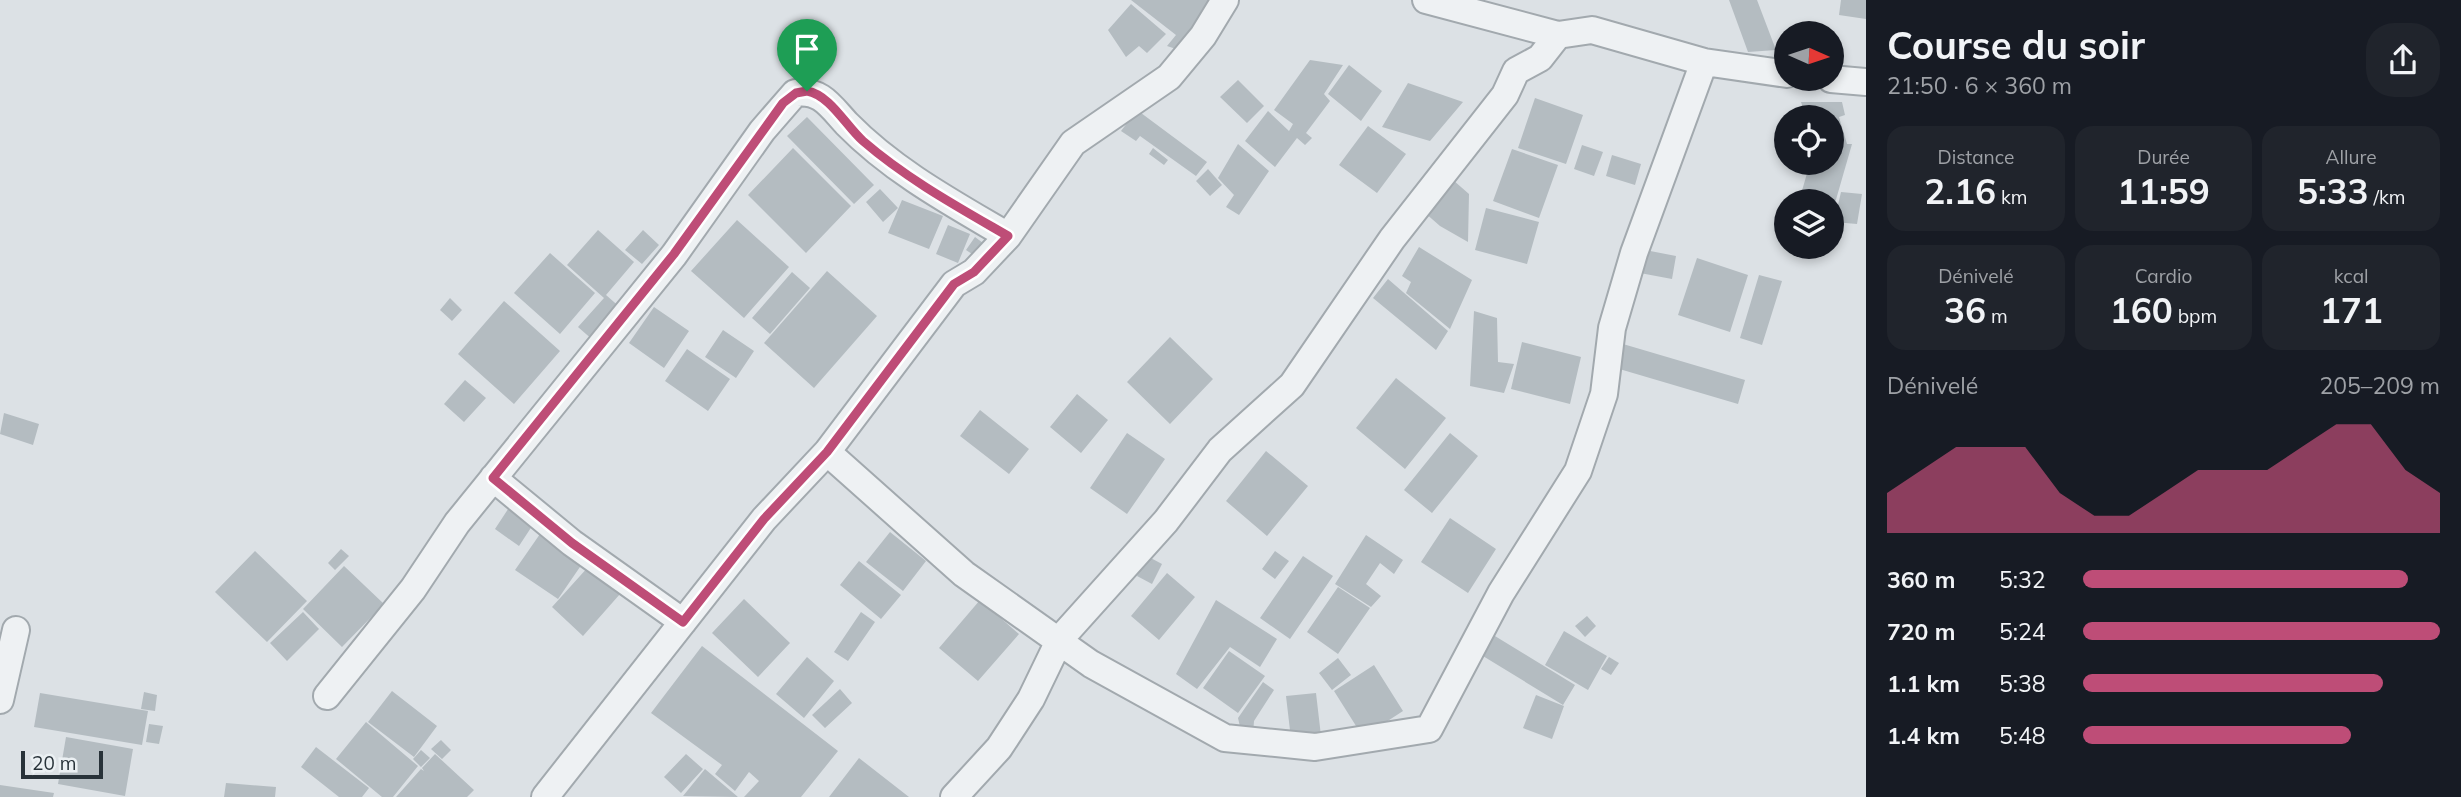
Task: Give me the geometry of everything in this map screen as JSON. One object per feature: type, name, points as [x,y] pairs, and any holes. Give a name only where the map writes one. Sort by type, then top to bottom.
[{"type":"street","points":[[545,797],[764,519],[827,452],[954,284],[974,272],[1008,236],[1073,143],[1169,77],[1203,36],[1225,0]]},
{"type":"street","points":[[1426,0],[1558,35],[1592,30],[1704,62],[1774,72]]},
{"type":"street","points":[[954,797],[1006,738],[1031,699],[1060,639],[1166,521],[1220,450],[1292,384],[1392,239],[1505,95],[1516,71],[1540,58],[1558,35]]},
{"type":"street","points":[[827,452],[964,574],[1060,639],[1091,664],[1225,738],[1315,747],[1429,729],[1501,593],[1578,471],[1604,394],[1612,328],[1631,266],[1704,62]]},
{"type":"street","points":[[1844,80],[1866,82]]},
{"type":"street","points":[[327,696],[413,589],[457,523],[674,254],[783,103],[796,93],[807,91],[822,97],[863,141],[931,191],[1008,236]]},
{"type":"street","points":[[493,478],[572,543],[683,622]]},
{"type":"street","points":[[0,700],[16,630]]},
{"type":"building","points":[[1131,0],[1209,0],[1201,11],[1212,20],[1185,52],[1167,46],[1176,35]]},
{"type":"building","points":[[1729,0],[1757,0],[1774,45],[1774,50],[1748,52]]},
{"type":"building","points":[[1841,0],[1866,0],[1866,19],[1839,15]]},
{"type":"building","points":[[1131,4],[1166,34],[1147,53],[1139,46],[1126,57],[1108,30]]},
{"type":"building","points":[[1310,60],[1343,65],[1324,94],[1330,101],[1306,133],[1312,138],[1305,145],[1297,138],[1275,167],[1245,141],[1268,111],[1289,131],[1293,124],[1274,110]]},
{"type":"building","points":[[1349,65],[1382,91],[1361,121],[1328,94]]},
{"type":"building","points":[[1238,80],[1264,106],[1247,123],[1220,97]]},
{"type":"building","points":[[1408,83],[1463,102],[1430,141],[1382,127]]},
{"type":"building","points":[[1535,98],[1583,115],[1566,164],[1518,148]]},
{"type":"building","points":[[1801,102],[1842,102],[1843,105],[1802,105]]},
{"type":"building","points":[[1137,110],[1207,162],[1196,176],[1140,136],[1136,141],[1121,131]]},
{"type":"building","points":[[807,117],[874,185],[854,204],[787,136]]},
{"type":"building","points":[[1368,126],[1406,154],[1377,193],[1339,165]]},
{"type":"building","points":[[1844,134],[1847,144],[1852,144],[1844,172]]},
{"type":"building","points":[[1238,144],[1269,171],[1239,215],[1226,207],[1234,195],[1218,178]]},
{"type":"building","points":[[1582,145],[1603,152],[1594,176],[1574,169]]},
{"type":"building","points":[[793,148],[851,206],[806,253],[748,195]]},
{"type":"building","points":[[1153,148],[1168,160],[1164,165],[1149,154]]},
{"type":"building","points":[[1512,149],[1558,165],[1539,218],[1493,201]]},
{"type":"building","points":[[1612,155],[1641,164],[1635,185],[1606,176]]},
{"type":"building","points":[[1208,169],[1222,185],[1210,196],[1196,181]]},
{"type":"building","points":[[1807,175],[1843,175],[1839,189],[1802,189]]},
{"type":"building","points":[[1453,180],[1469,194],[1468,242],[1440,226],[1424,212]]},
{"type":"building","points":[[880,189],[898,208],[883,222],[866,202]]},
{"type":"building","points":[[1844,192],[1862,194],[1857,224],[1844,223]]},
{"type":"building","points":[[902,200],[943,216],[929,249],[888,233]]},
{"type":"building","points":[[1486,208],[1539,222],[1527,264],[1475,250]]},
{"type":"building","points":[[737,220],[789,267],[744,318],[691,271]]},
{"type":"building","points":[[948,225],[970,234],[958,263],[936,254]]},
{"type":"building","points":[[598,230],[634,262],[606,295],[622,309],[594,341],[578,327],[604,298],[567,265]]},
{"type":"building","points":[[643,230],[659,245],[642,264],[625,250]]},
{"type":"building","points":[[975,237],[987,246],[978,258],[966,250]]},
{"type":"building","points":[[1419,247],[1472,280],[1450,329],[1406,293],[1411,282],[1402,276]]},
{"type":"building","points":[[1645,250],[1676,256],[1672,279],[1640,273]]},
{"type":"building","points":[[550,253],[595,293],[560,334],[514,293]]},
{"type":"building","points":[[1697,258],[1748,275],[1730,332],[1678,315]]},
{"type":"building","points":[[827,271],[877,316],[814,388],[764,343]]},
{"type":"building","points":[[792,272],[810,288],[770,334],[752,318]]},
{"type":"building","points":[[1759,275],[1782,281],[1762,345],[1740,338]]},
{"type":"building","points":[[1388,279],[1448,331],[1436,350],[1373,298]]},
{"type":"building","points":[[450,298],[462,310],[452,321],[440,310]]},
{"type":"building","points":[[504,301],[560,351],[514,404],[458,354]]},
{"type":"building","points":[[654,307],[689,331],[664,368],[629,343]]},
{"type":"building","points":[[1474,311],[1497,318],[1498,362],[1514,364],[1504,393],[1470,386]]},
{"type":"building","points":[[723,330],[754,351],[736,378],[705,357]]},
{"type":"building","points":[[1170,337],[1213,379],[1170,424],[1127,382]]},
{"type":"building","points":[[1522,342],[1581,357],[1570,404],[1511,389]]},
{"type":"building","points":[[1623,344],[1745,380],[1738,404],[1616,368]]},
{"type":"building","points":[[687,349],[730,379],[708,411],[665,381]]},
{"type":"building","points":[[1396,378],[1446,418],[1405,469],[1356,428]]},
{"type":"building","points":[[465,380],[486,398],[464,422],[444,404]]},
{"type":"building","points":[[1077,394],[1108,420],[1081,453],[1050,427]]},
{"type":"building","points":[[980,410],[1029,449],[1009,474],[960,436]]},
{"type":"building","points":[[4,413],[39,424],[33,445],[0,434]]},
{"type":"building","points":[[1127,433],[1165,459],[1127,514],[1090,488]]},
{"type":"building","points":[[1450,433],[1478,456],[1432,513],[1404,490]]},
{"type":"building","points":[[1266,451],[1308,486],[1267,536],[1226,501]]},
{"type":"building","points":[[514,500],[538,517],[519,546],[495,529]]},
{"type":"building","points":[[1450,518],[1496,549],[1468,593],[1421,562]]},
{"type":"building","points":[[890,532],[926,561],[903,591],[866,562]]},
{"type":"building","points":[[540,534],[582,564],[558,599],[515,570]]},
{"type":"building","points":[[1366,535],[1403,560],[1394,574],[1380,563],[1366,584],[1381,596],[1371,607],[1335,584]]},
{"type":"building","points":[[341,549],[349,556],[335,570],[328,563]]},
{"type":"building","points":[[255,551],[307,601],[267,642],[215,592]]},
{"type":"building","points":[[1275,551],[1289,561],[1275,579],[1262,569]]},
{"type":"building","points":[[1147,556],[1162,564],[1152,584],[1137,576]]},
{"type":"building","points":[[1303,556],[1333,576],[1290,639],[1260,618]]},
{"type":"building","points":[[859,561],[901,595],[881,619],[840,585]]},
{"type":"building","points":[[344,566],[384,604],[342,647],[303,609]]},
{"type":"building","points":[[589,566],[620,594],[583,636],[552,607]]},
{"type":"building","points":[[1167,573],[1195,597],[1159,640],[1131,616]]},
{"type":"building","points":[[1338,587],[1370,608],[1338,654],[1307,632]]},
{"type":"building","points":[[744,599],[790,643],[758,677],[712,633]]},
{"type":"building","points":[[980,600],[1019,634],[978,681],[939,648]]},
{"type":"building","points":[[1216,600],[1277,639],[1260,667],[1230,647],[1197,689],[1176,674]]},
{"type":"building","points":[[303,612],[319,629],[287,661],[270,643]]},
{"type":"building","points":[[861,612],[875,622],[848,661],[834,652]]},
{"type":"building","points":[[1587,616],[1596,626],[1585,637],[1575,626]]},
{"type":"building","points":[[1564,631],[1607,656],[1588,690],[1545,665]]},
{"type":"building","points":[[1490,633],[1575,685],[1563,705],[1478,653]]},
{"type":"building","points":[[702,646],[838,751],[801,797],[744,797],[759,781],[749,772],[735,791],[715,774],[722,765],[651,713]]},
{"type":"building","points":[[1229,651],[1265,676],[1238,713],[1203,688]]},
{"type":"building","points":[[807,657],[834,681],[804,718],[776,694]]},
{"type":"building","points":[[1609,657],[1619,663],[1611,675],[1601,669]]},
{"type":"building","points":[[1338,658],[1351,675],[1332,690],[1319,673]]},
{"type":"building","points":[[1374,665],[1403,711],[1363,737],[1334,691]]},
{"type":"building","points":[[1263,682],[1274,690],[1254,721],[1253,734],[1241,731],[1238,718]]},
{"type":"building","points":[[840,689],[852,703],[825,728],[812,715]]},
{"type":"building","points":[[392,691],[437,726],[414,757],[368,722]]},
{"type":"building","points":[[144,692],[157,695],[155,711],[141,709]]},
{"type":"building","points":[[40,693],[148,711],[142,745],[34,727]]},
{"type":"building","points":[[1316,693],[1321,736],[1291,739],[1286,696]]},
{"type":"building","points":[[1536,695],[1564,706],[1552,739],[1523,728]]},
{"type":"building","points":[[366,722],[418,766],[393,797],[382,797],[336,759]]},
{"type":"building","points":[[149,724],[163,726],[159,744],[146,742]]},
{"type":"building","points":[[66,737],[133,749],[125,796],[58,784]]},
{"type":"building","points":[[441,740],[451,750],[442,759],[431,749]]},
{"type":"building","points":[[316,747],[369,788],[362,797],[339,797],[301,767]]},
{"type":"building","points":[[421,750],[430,758],[421,767],[413,759]]},
{"type":"building","points":[[435,754],[474,790],[467,797],[396,797],[421,769],[424,771],[422,768]]},
{"type":"building","points":[[686,754],[703,769],[681,793],[664,777]]},
{"type":"building","points":[[859,758],[909,797],[829,797]]},
{"type":"building","points":[[705,769],[738,797],[683,796]]},
{"type":"building","points":[[226,783],[276,787],[275,797],[224,797]]},
{"type":"building","points":[[0,785],[54,793],[53,797],[0,797]]},
{"type":"route","points":[[807,91],[822,97],[863,141],[931,191],[1008,236],[974,272],[954,284],[827,452],[764,519],[683,622],[572,543],[493,478],[674,254],[783,103],[796,93],[807,91]]}]
